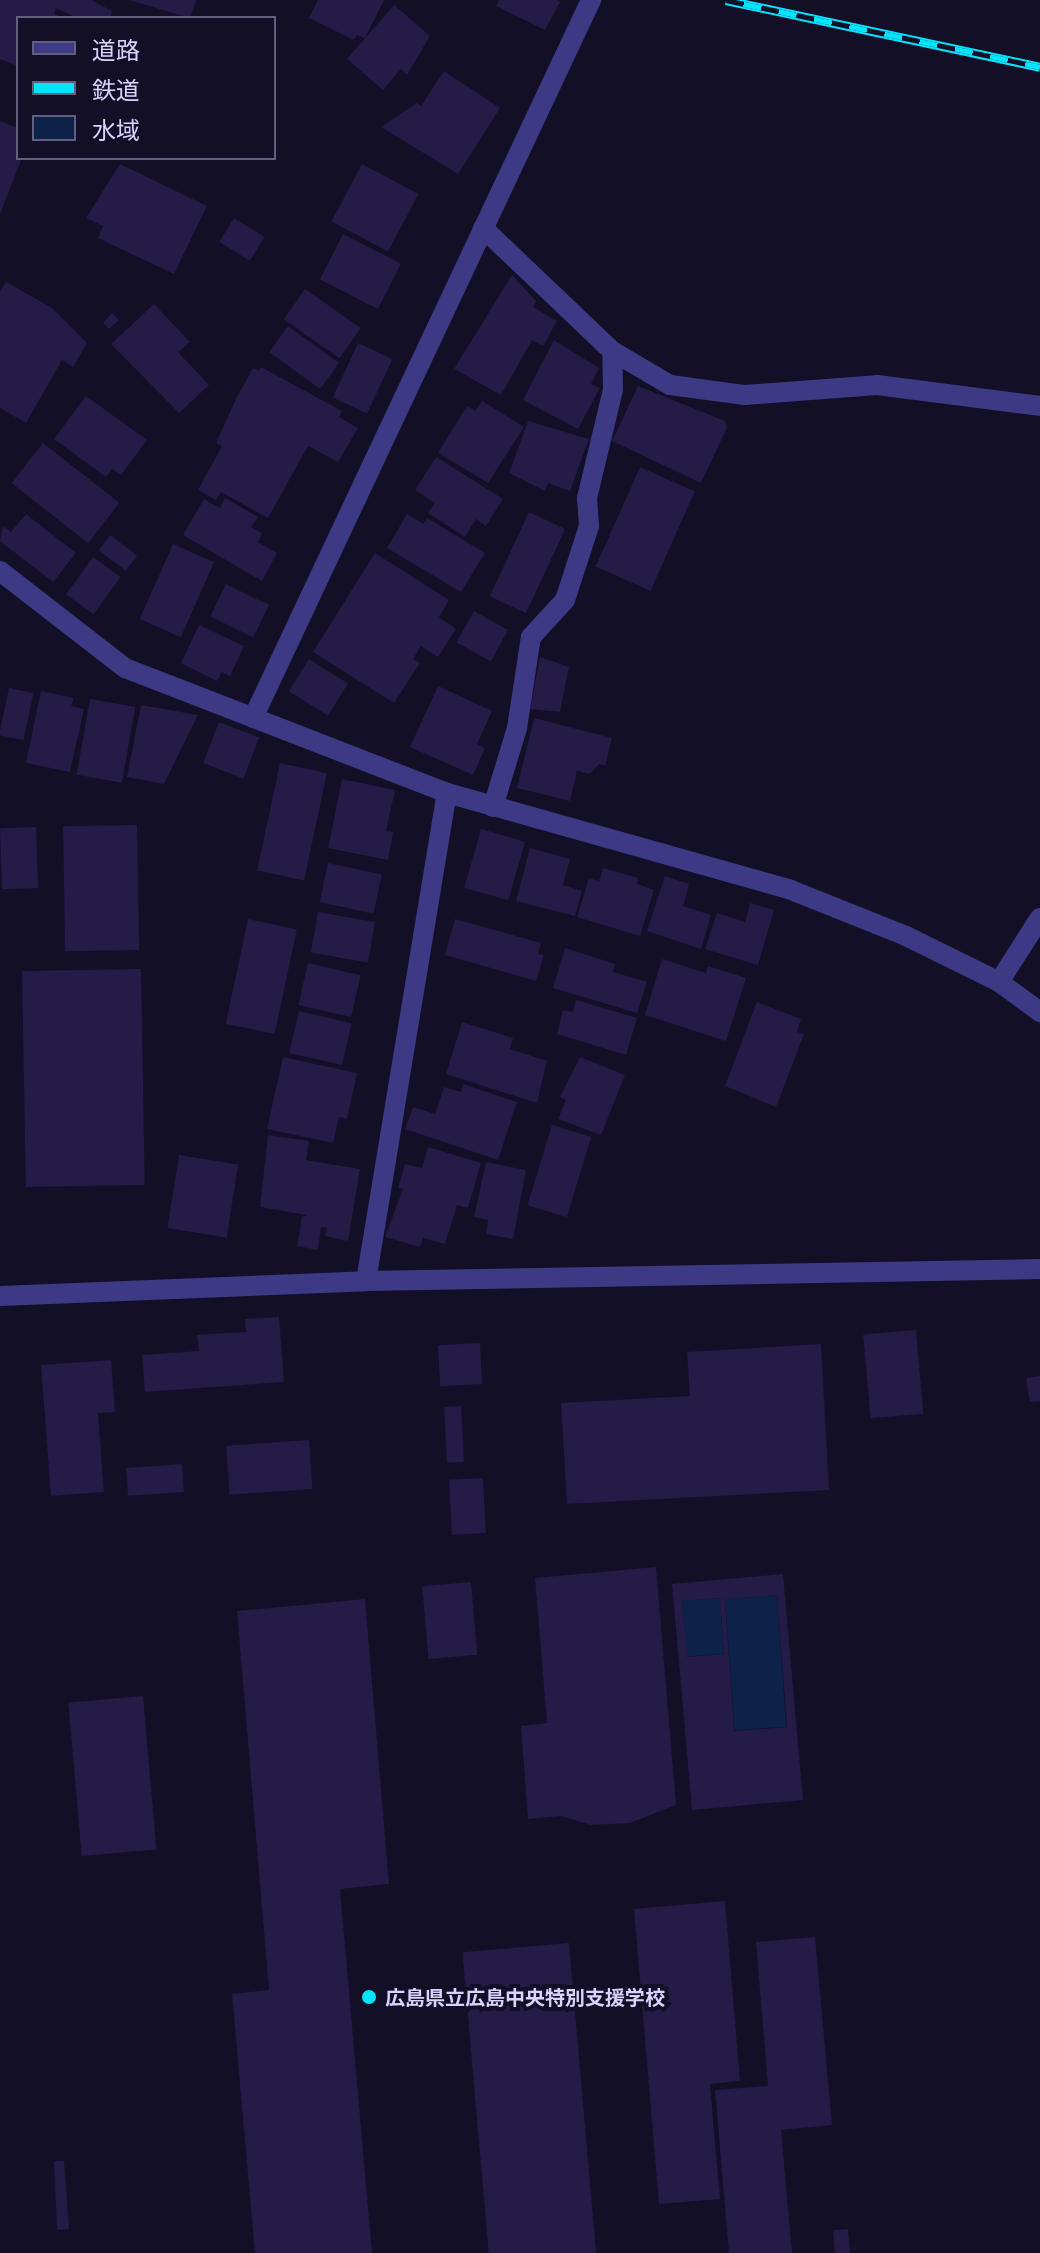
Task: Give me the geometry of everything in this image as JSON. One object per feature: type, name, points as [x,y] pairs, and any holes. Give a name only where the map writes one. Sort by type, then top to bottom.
[{"type":"street","points":[[253,718],[591,0]]},
{"type":"street","points":[[483,228],[612,351],[670,385],[745,395],[877,385],[1040,406]]},
{"type":"street","points":[[493,807],[517,728],[531,637],[565,600],[589,526],[587,498],[613,390],[612,351]]},
{"type":"street","points":[[0,571],[125,668],[447,793],[791,890],[906,936],[999,982],[1040,1012]]},
{"type":"street","points":[[366,1281],[447,793]]},
{"type":"street","points":[[999,982],[1040,918]]},
{"type":"street","points":[[0,1296],[366,1281],[1040,1269]]},
{"type":"water","points":[[777,1595],[786,1727],[734,1730],[725,1599]]},
{"type":"water","points":[[720,1598],[724,1654],[686,1657],[682,1601]]},
{"type":"building","points":[[0,0],[91,0],[112,11],[111,16],[73,16],[56,8],[54,14],[60,16],[16,16],[16,65],[0,59]]},
{"type":"building","points":[[129,0],[196,0],[191,16]]},
{"type":"building","points":[[318,0],[384,0],[365,38],[357,35],[354,40],[309,18]]},
{"type":"building","points":[[499,0],[560,2],[545,30],[496,6]]},
{"type":"building","points":[[394,5],[430,36],[407,75],[401,69],[383,90],[347,59]]},
{"type":"building","points":[[444,71],[500,108],[458,174],[381,127],[417,103],[421,106]]},
{"type":"building","points":[[0,121],[16,127],[16,160],[21,160],[0,214]]},
{"type":"building","points":[[120,164],[207,206],[174,274],[98,238],[103,226],[86,218]]},
{"type":"building","points":[[362,164],[419,194],[388,251],[331,221]]},
{"type":"building","points":[[234,218],[265,237],[250,261],[219,242]]},
{"type":"building","points":[[343,234],[401,264],[378,309],[320,279]]},
{"type":"building","points":[[512,275],[536,301],[533,307],[557,321],[543,346],[532,340],[501,395],[454,369]]},
{"type":"building","points":[[6,282],[52,308],[87,343],[73,367],[62,360],[26,423],[0,408],[0,292]]},
{"type":"building","points":[[305,289],[361,328],[339,358],[284,319]]},
{"type":"building","points":[[154,304],[190,342],[178,352],[209,385],[179,413],[111,344]]},
{"type":"building","points":[[112,313],[119,320],[109,329],[103,323]]},
{"type":"building","points":[[288,326],[339,363],[320,389],[269,352]]},
{"type":"building","points":[[554,340],[599,368],[591,384],[600,388],[578,429],[523,400]]},
{"type":"building","points":[[358,343],[392,359],[367,413],[333,397]]},
{"type":"building","points":[[261,367],[342,411],[339,417],[358,428],[338,462],[308,446],[268,518],[221,492],[216,500],[198,490],[222,446],[216,443],[236,399],[253,368],[259,371]]},
{"type":"building","points":[[638,386],[725,421],[727,428],[701,483],[612,441]]},
{"type":"building","points":[[86,396],[147,440],[121,475],[112,469],[106,477],[54,439]]},
{"type":"building","points":[[482,401],[524,427],[488,483],[438,453],[467,406],[475,411]]},
{"type":"building","points":[[528,421],[589,439],[570,491],[548,483],[545,491],[509,473]]},
{"type":"building","points":[[43,443],[119,503],[88,543],[12,483]]},
{"type":"building","points":[[436,457],[503,499],[486,526],[476,519],[465,537],[428,513],[435,503],[415,490]]},
{"type":"building","points":[[640,467],[695,491],[650,591],[596,567]]},
{"type":"building","points":[[225,498],[258,517],[251,527],[262,533],[258,542],[277,553],[262,581],[183,535],[204,499],[220,508]]},
{"type":"building","points":[[529,512],[565,529],[526,613],[490,596]]},
{"type":"building","points":[[26,514],[76,553],[53,582],[0,541],[3,526],[11,532]]},
{"type":"building","points":[[407,514],[423,524],[427,518],[485,553],[461,592],[387,548]]},
{"type":"building","points":[[110,535],[137,555],[126,571],[99,550]]},
{"type":"building","points":[[173,544],[214,562],[181,637],[140,619]]},
{"type":"building","points":[[375,553],[449,600],[439,617],[456,629],[438,657],[421,646],[413,659],[420,663],[394,703],[313,652]]},
{"type":"building","points":[[93,557],[121,577],[93,614],[66,594]]},
{"type":"building","points":[[226,584],[269,605],[253,637],[210,616]]},
{"type":"building","points":[[474,611],[508,630],[491,661],[457,642]]},
{"type":"building","points":[[199,625],[244,646],[230,676],[222,672],[217,681],[181,663]]},
{"type":"building","points":[[540,657],[569,667],[560,712],[530,709]]},
{"type":"building","points":[[309,659],[348,683],[328,716],[289,691]]},
{"type":"building","points":[[438,686],[492,711],[477,744],[485,748],[473,775],[410,747]]},
{"type":"building","points":[[9,688],[33,693],[23,740],[0,735]]},
{"type":"building","points":[[41,691],[74,698],[71,706],[84,709],[70,772],[26,763]]},
{"type":"building","points":[[90,699],[135,707],[122,783],[77,775]]},
{"type":"building","points":[[141,705],[198,715],[164,784],[127,777]]},
{"type":"building","points":[[534,718],[612,738],[605,766],[599,764],[590,774],[577,771],[570,801],[517,788]]},
{"type":"building","points":[[219,722],[259,737],[243,778],[203,763]]},
{"type":"building","points":[[280,763],[327,773],[304,881],[257,871]]},
{"type":"building","points":[[342,779],[395,790],[386,831],[393,832],[388,860],[328,848]]},
{"type":"building","points":[[137,825],[139,950],[65,951],[63,826]]},
{"type":"building","points":[[36,827],[38,888],[2,889],[0,828]]},
{"type":"building","points":[[481,829],[525,842],[508,900],[464,888]]},
{"type":"building","points":[[530,848],[570,859],[563,885],[582,891],[575,916],[516,901]]},
{"type":"building","points":[[328,863],[382,874],[373,914],[320,902]]},
{"type":"building","points":[[603,868],[638,878],[637,884],[654,890],[640,936],[577,917],[589,878],[599,881]]},
{"type":"building","points":[[665,876],[689,884],[683,906],[711,915],[701,949],[647,931]]},
{"type":"building","points":[[750,903],[774,910],[758,965],[705,949],[717,913],[745,922]]},
{"type":"building","points":[[318,912],[375,922],[368,962],[311,952]]},
{"type":"building","points":[[248,919],[297,929],[275,1034],[226,1024]]},
{"type":"building","points":[[455,919],[541,943],[538,954],[544,955],[536,981],[445,955]]},
{"type":"building","points":[[565,948],[615,964],[613,972],[647,982],[637,1013],[553,988]]},
{"type":"building","points":[[662,959],[706,973],[708,966],[746,978],[726,1041],[645,1015]]},
{"type":"building","points":[[308,963],[361,975],[351,1017],[298,1005]]},
{"type":"building","points":[[141,969],[145,1185],[26,1187],[22,971]]},
{"type":"building","points":[[576,1000],[637,1018],[626,1055],[557,1034],[563,1010],[573,1012]]},
{"type":"building","points":[[757,1002],[801,1019],[797,1032],[804,1034],[776,1107],[725,1086]]},
{"type":"building","points":[[299,1011],[352,1023],[342,1065],[289,1053]]},
{"type":"building","points":[[462,1022],[513,1038],[510,1049],[547,1061],[537,1103],[446,1074]]},
{"type":"building","points":[[283,1057],[357,1073],[347,1119],[339,1117],[333,1143],[267,1129]]},
{"type":"building","points":[[580,1057],[625,1075],[601,1135],[558,1119],[566,1100],[560,1097]]},
{"type":"building","points":[[463,1084],[517,1102],[498,1160],[405,1129],[413,1107],[435,1114],[444,1087],[461,1092]]},
{"type":"building","points":[[552,1125],[591,1137],[567,1217],[527,1205]]},
{"type":"building","points":[[268,1135],[309,1141],[306,1160],[360,1169],[348,1241],[325,1236],[327,1228],[321,1227],[318,1250],[297,1246],[302,1217],[307,1215],[260,1207]]},
{"type":"building","points":[[428,1147],[481,1163],[468,1208],[457,1205],[445,1244],[423,1238],[420,1247],[385,1237],[403,1189],[398,1188],[405,1164],[422,1168]]},
{"type":"building","points":[[179,1155],[238,1164],[227,1237],[167,1228]]},
{"type":"building","points":[[486,1162],[526,1170],[513,1239],[486,1234],[488,1220],[474,1217]]},
{"type":"building","points":[[279,1317],[284,1382],[145,1392],[142,1355],[199,1351],[197,1335],[246,1332],[245,1319]]},
{"type":"building","points":[[916,1330],[923,1414],[871,1418],[863,1335]]},
{"type":"building","points":[[480,1343],[482,1384],[440,1386],[438,1345]]},
{"type":"building","points":[[821,1344],[829,1490],[567,1504],[561,1403],[690,1396],[687,1352]]},
{"type":"building","points":[[111,1360],[115,1412],[98,1413],[104,1492],[51,1496],[41,1365]]},
{"type":"building","points":[[1040,1376],[1040,1401],[1030,1402],[1026,1378]]},
{"type":"building","points":[[461,1406],[464,1462],[447,1463],[444,1407]]},
{"type":"building","points":[[309,1440],[312,1489],[230,1495],[226,1446]]},
{"type":"building","points":[[182,1464],[184,1492],[128,1496],[126,1468]]},
{"type":"building","points":[[483,1478],[486,1533],[452,1535],[449,1480]]},
{"type":"building","points":[[656,1567],[676,1805],[630,1823],[591,1825],[561,1816],[528,1819],[521,1726],[547,1723],[535,1578]]},
{"type":"building","points":[[783,1574],[803,1800],[692,1810],[672,1584]],"holes":[[[777,1595],[787,1727],[734,1731],[725,1599]],[[720,1598],[724,1654],[687,1657],[682,1601]]]},
{"type":"building","points":[[471,1582],[477,1655],[429,1659],[422,1586]]},
{"type":"building","points":[[365,1599],[389,1884],[340,1889],[372,2253],[255,2253],[232,1994],[269,1990],[237,1611]]},
{"type":"building","points":[[143,1696],[156,1849],[82,1856],[68,1703]]},
{"type":"building","points":[[725,1901],[740,2081],[710,2084],[720,2199],[659,2204],[634,1909]]},
{"type":"building","points":[[815,1937],[832,2125],[781,2130],[792,2253],[729,2253],[715,2090],[768,2086],[756,1942]]},
{"type":"building","points":[[569,1943],[596,2253],[489,2253],[462,1952]]},
{"type":"building","points":[[54,2161],[64,2161],[69,2229],[57,2230]]},
{"type":"building","points":[[848,2229],[850,2253],[835,2253],[833,2230]]},
{"type":"railway","points":[[726,0],[1040,67]]},
{"type":"place","name":"広島県立広島中央特別支援学校","points":[[369,1997]]}]
